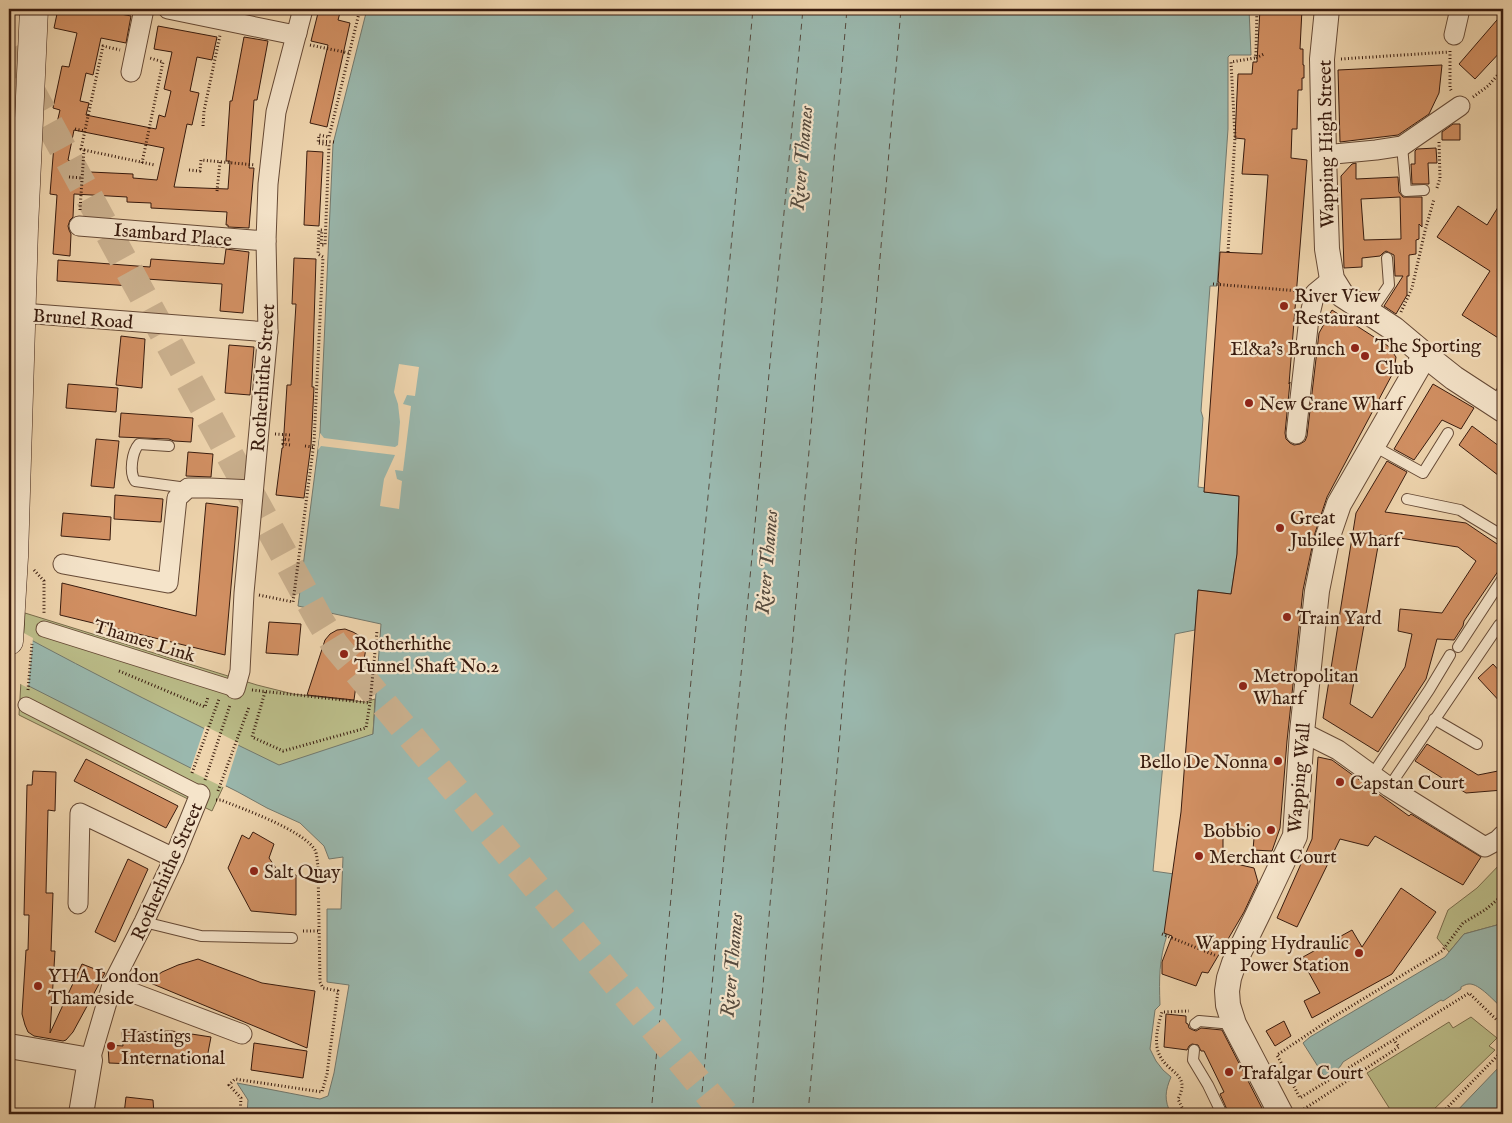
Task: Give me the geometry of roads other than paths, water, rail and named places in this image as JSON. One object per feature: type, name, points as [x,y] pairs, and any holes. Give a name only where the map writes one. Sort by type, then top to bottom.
[{"type":"main road","name":"Brunel Road","points":[[15,312],[16,227],[34,9]]},
{"type":"main road","points":[[15,312],[23,568],[28,635]]},
{"type":"street","points":[[131,72],[144,9]]},
{"type":"street","points":[[168,9],[290,34],[296,37]]},
{"type":"street","name":"Rotherhithe Street","points":[[233,696],[240,672],[244,593],[268,332],[266,242],[268,184],[276,112],[303,9]]},
{"type":"street","name":"Wapping High Street","points":[[1324,286],[1327,250],[1322,59],[1327,9]]},
{"type":"street","points":[[1452,44],[1460,9]]},
{"type":"street","points":[[1324,155],[1402,146],[1460,106]]},
{"type":"street","name":"Isambard Place","points":[[79,226],[266,242]]},
{"type":"street","points":[[1296,434],[1309,318],[1324,286],[1342,295],[1394,329],[1424,356],[1454,378],[1500,401]]},
{"type":"street","name":"Brunel Road","points":[[15,312],[268,332]]},
{"type":"street","name":"Wapping Wall","points":[[1291,1113],[1251,1058],[1234,1024],[1228,1005],[1227,991],[1234,963],[1295,836],[1302,732],[1317,591],[1328,536],[1339,504],[1424,356]]},
{"type":"street","points":[[63,564],[168,583],[177,498],[188,488],[253,490]]},
{"type":"street","name":"Thames Link","points":[[28,635],[233,696]]},
{"type":"street","points":[[26,705],[198,785]]},
{"type":"street","points":[[1302,732],[1338,750],[1389,787],[1485,847],[1501,838]]},
{"type":"street","name":"Rotherhithe Street","points":[[81,1114],[90,1060],[112,985],[174,858],[198,785]]},
{"type":"street","points":[[78,904],[80,813],[174,858]]},
{"type":"street","points":[[112,985],[242,1034]]},
{"type":"street","points":[[9,1046],[90,1060]]},
{"type":"lane","points":[[1402,146],[1406,191],[1424,190]]},
{"type":"lane","points":[[1370,313],[1389,285],[1388,258]]},
{"type":"lane","points":[[1372,446],[1423,473],[1448,433]]},
{"type":"lane","points":[[170,446],[139,444],[134,449],[132,476],[135,481],[188,488]]},
{"type":"lane","points":[[1407,499],[1460,510],[1503,536]]},
{"type":"lane","points":[[1372,775],[1503,578]]},
{"type":"lane","points":[[1389,787],[1499,625],[1503,630]]},
{"type":"lane","points":[[1434,720],[1478,744]]},
{"type":"lane","points":[[144,922],[201,936],[292,938]]},
{"type":"lane","points":[[1195,1024],[1200,1021],[1234,1024]]},
{"type":"lane","points":[[1194,1050],[1193,1060],[1222,1114]]},
{"type":"water","name":"River Thames","points":[[367,9],[1249,9],[1251,55],[1230,55],[1228,57],[1228,129],[1217,286],[1210,286],[1201,411],[1203,418],[1198,487],[1205,488],[1204,492],[1239,496],[1237,554],[1231,594],[1198,590],[1195,630],[1175,634],[1153,871],[1174,874],[1165,933],[1167,935],[1161,961],[1160,1005],[1155,1010],[1150,1049],[1156,1061],[1171,1077],[1166,1096],[1171,1114],[247,1114],[248,1100],[237,1083],[320,1099],[328,1096],[334,1073],[349,985],[327,982],[327,909],[341,909],[343,857],[329,859],[324,846],[300,823],[9,676],[9,628],[143,698],[279,765],[373,734],[381,624],[298,606],[320,433],[333,144]]},
{"type":"water","points":[[1503,917],[1503,1009],[1478,987],[1466,985],[1343,1062],[1335,1071],[1324,1076],[1303,1043],[1310,1037],[1445,957],[1464,934],[1497,925]]},
{"type":"water","points":[[1503,1063],[1503,1114],[1454,1114],[1500,1066]]},
{"type":"tunnel","points":[[9,50],[319,619],[335,645],[725,1114]]},
{"type":"place","name":"River View Restaurant","points":[[1284,306]]},
{"type":"place","name":"El&a’s Brunch","points":[[1355,348]]},
{"type":"place","name":"The Sporting Club","points":[[1365,356]]},
{"type":"place","name":"New Crane Wharf","points":[[1249,403]]},
{"type":"place","name":"Great Jubilee Wharf","points":[[1280,528]]},
{"type":"place","name":"Train Yard","points":[[1287,617]]},
{"type":"place","name":"Rotherhithe Tunnel Shaft No.2","points":[[344,654]]},
{"type":"place","name":"Metropolitan Wharf","points":[[1243,686]]},
{"type":"place","name":"Bello De Nonna","points":[[1278,761]]},
{"type":"place","name":"Capstan Court","points":[[1340,782]]},
{"type":"place","name":"Bobbio","points":[[1271,830]]},
{"type":"place","name":"Merchant Court","points":[[1199,856]]},
{"type":"place","name":"Salt Quay","points":[[254,871]]},
{"type":"place","name":"Wapping Hydraulic Power Station","points":[[1359,953]]},
{"type":"place","name":"YHA London Thameside","points":[[38,986]]},
{"type":"place","name":"Hastings International","points":[[111,1046]]},
{"type":"place","name":"Trafalgar Court","points":[[1229,1072]]}]
